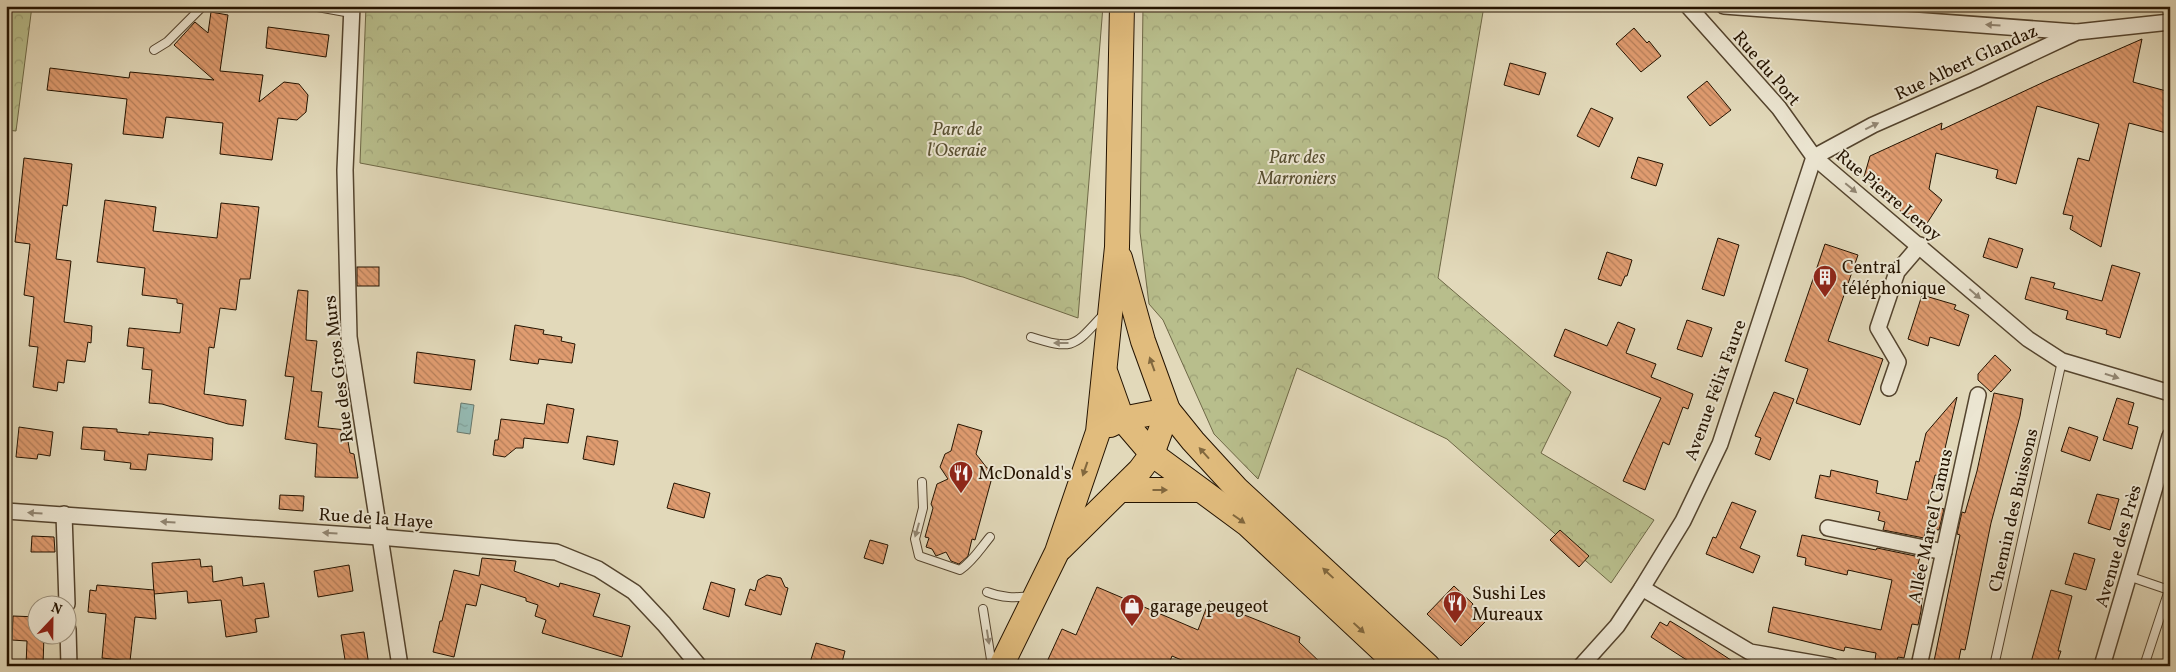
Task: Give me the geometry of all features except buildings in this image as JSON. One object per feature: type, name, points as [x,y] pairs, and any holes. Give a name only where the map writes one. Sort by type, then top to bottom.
[{"type":"main road","points":[[1001,666],[1056,552],[1098,432],[1117,247],[1122,6]]},
{"type":"main road","points":[[1117,247],[1143,341],[1168,410],[1237,490],[1428,666]]},
{"type":"main road","points":[[1104,370],[1122,419],[1152,454],[1247,524],[1400,666]]},
{"type":"main road","points":[[1098,432],[1122,419],[1168,410]]},
{"type":"main road","points":[[1056,552],[1140,470],[1152,454],[1168,410]]},
{"type":"main road","points":[[1120,490],[1200,490]]},
{"type":"street","name":"Rue du Port","points":[[1688,6],[1779,108],[1814,157]]},
{"type":"street","points":[[1724,6],[2077,32]]},
{"type":"street","name":"Rue des Gros Murs","points":[[352,10],[345,170],[349,337],[400,666]]},
{"type":"street","name":"Rue Albert Glandaz","points":[[1814,157],[1873,125],[2077,32],[2170,22]]},
{"type":"street","name":"Rue Pierre Leroy","points":[[1814,157],[1920,245],[2028,339],[2062,361],[2170,393]]},
{"type":"street","name":"Avenue Félix Faure","points":[[1580,666],[1617,626],[1642,588],[1683,521],[1720,444],[1814,157]]},
{"type":"street","points":[[1889,388],[1898,362],[1878,328],[1897,272],[1920,245]]},
{"type":"street","name":"Allée Marcel Camus","points":[[1919,666],[1978,395]]},
{"type":"street","name":"Avenue des Près","points":[[2102,666],[2170,436]]},
{"type":"street","name":"Rue de la Haye","points":[[6,510],[379,536],[556,552],[598,569],[634,592],[699,666]]},
{"type":"street","points":[[64,514],[67,594]]},
{"type":"street","points":[[1828,528],[1944,552]]},
{"type":"street","points":[[1642,588],[1750,652],[1831,666]]},
{"type":"street","points":[[68,644],[69,666]]},
{"type":"lane","points":[[154,50],[167,42],[202,6]]},
{"type":"lane","points":[[312,6],[352,10]]},
{"type":"lane","points":[[1031,337],[1059,346],[1078,342],[1110,306]]},
{"type":"lane","name":"Chemin des Buissons","points":[[1994,666],[2062,361]]},
{"type":"lane","points":[[922,482],[923,508],[915,539],[918,556],[960,570],[972,562],[975,554],[990,537]]},
{"type":"lane","points":[[2128,576],[2169,589],[2144,666]]},
{"type":"lane","points":[[987,592],[1011,598],[1036,596]]},
{"type":"lane","points":[[983,609],[992,666]]},
{"type":"green space","points":[[6,6],[32,6],[16,131],[6,130]]},
{"type":"green space","name":"Parc de l'Oseraie","points":[[366,6],[1103,6],[1078,318],[963,277],[360,163]]},
{"type":"green space","name":"Parc des Marroniers","points":[[1143,6],[1484,6],[1438,278],[1571,392],[1541,453],[1654,520],[1611,583],[1447,439],[1297,368],[1258,479],[1214,434],[1163,320],[1149,304],[1140,232]]},
{"type":"water","points":[[461,403],[474,405],[470,434],[457,432]]},
{"type":"place","name":"Central téléphonique","points":[[1825,298]]},
{"type":"place","name":"McDonald's","points":[[961,494]]},
{"type":"place","name":"Sushi Les Mureaux","points":[[1455,624]]},
{"type":"place","name":"garage peugeot","points":[[1132,627]]}]
